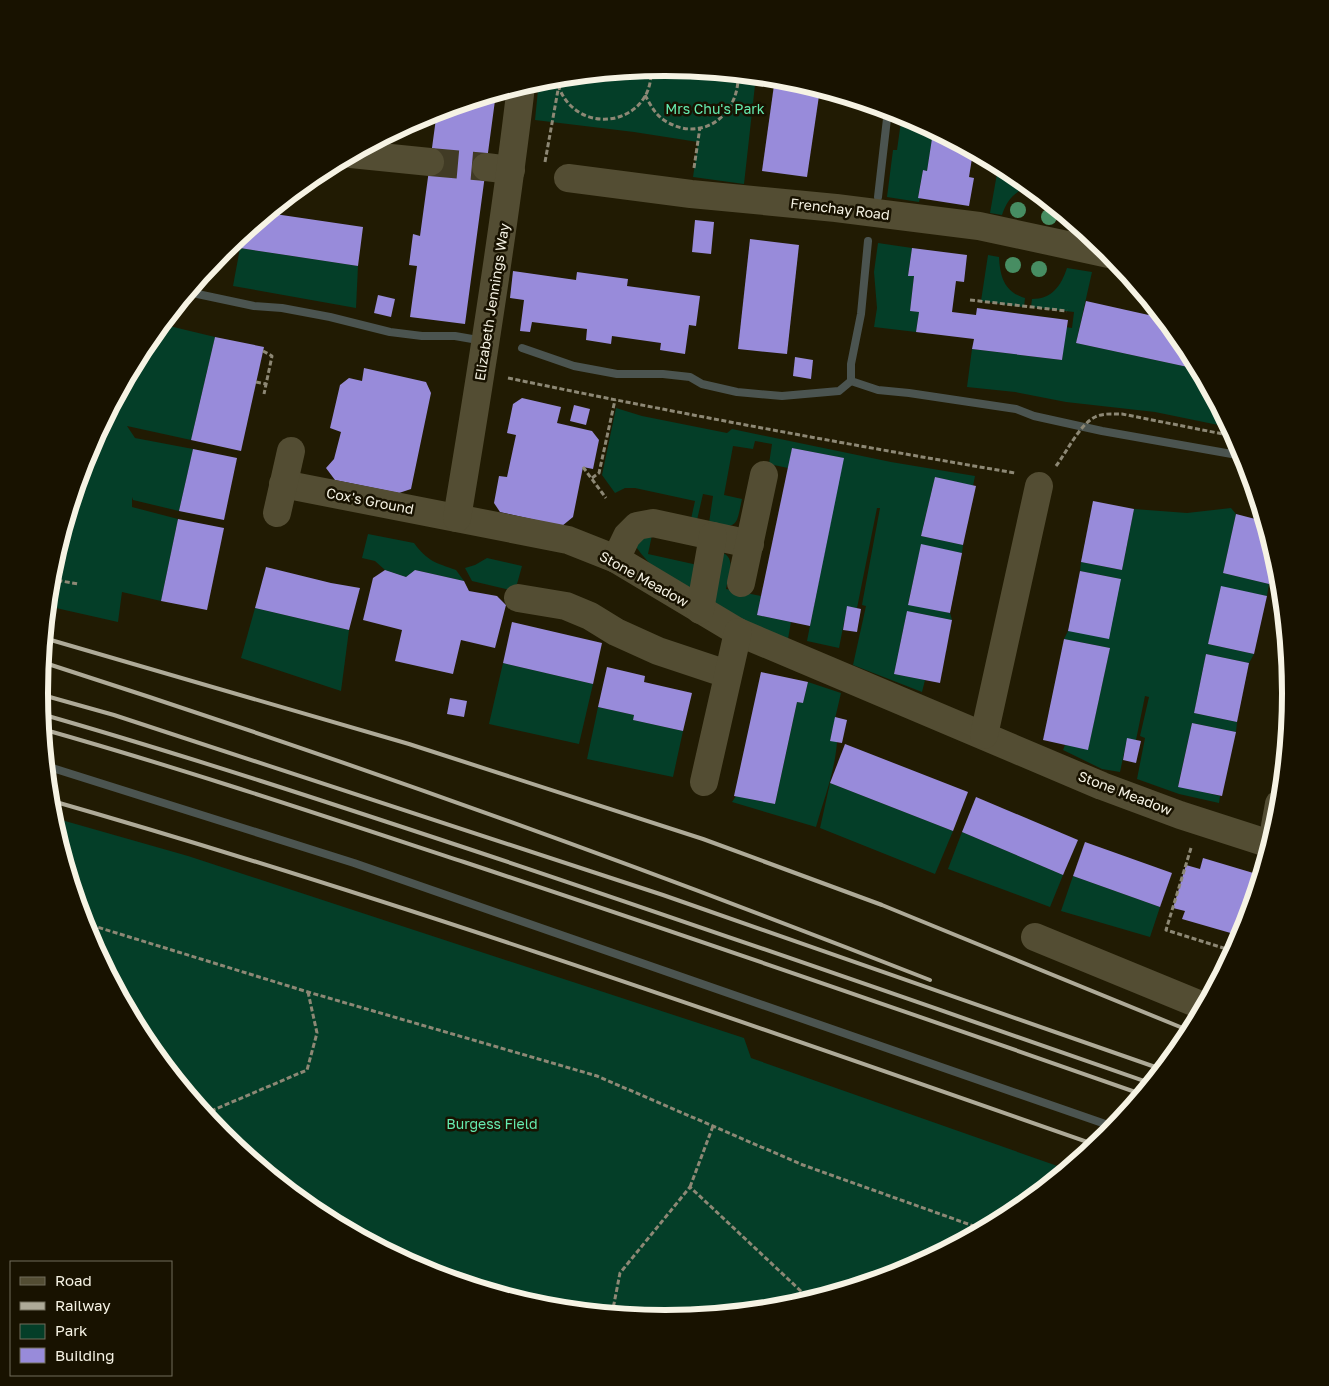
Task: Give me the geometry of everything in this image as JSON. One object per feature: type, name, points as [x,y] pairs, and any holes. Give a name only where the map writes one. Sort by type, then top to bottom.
[{"type":"street","name":"Elizabeth Jennings Way","points":[[457,518],[482,373],[498,169],[519,94]]},
{"type":"street","points":[[363,155],[430,162]]},
{"type":"street","name":"Frenchay Road","points":[[556,171],[691,194],[979,226],[1094,251]]},
{"type":"street","points":[[277,513],[291,452]]},
{"type":"street","points":[[741,583],[764,475]]},
{"type":"street","points":[[984,735],[1038,478]]},
{"type":"street","name":"Cox's Ground","points":[[283,484],[457,518]]},
{"type":"street","name":"Stone Meadow","points":[[457,518],[568,540],[616,559],[738,632],[1126,795],[1263,842]]},
{"type":"street","points":[[616,559],[627,536],[637,526],[653,523],[750,544]]},
{"type":"street","points":[[700,610],[713,536]]},
{"type":"street","points":[[518,598],[566,606],[590,616],[616,632],[658,651],[727,674]]},
{"type":"street","points":[[704,782],[738,632]]},
{"type":"street","points":[[1035,937],[1198,1004]]},
{"type":"path","points":[[558,86],[567,103],[579,113],[594,119],[610,119],[625,115],[638,106],[645,96],[652,76]]},
{"type":"path","points":[[645,96],[654,112],[666,122],[681,128],[700,127],[712,124],[725,115],[734,102],[738,80]]},
{"type":"path","points":[[556,171],[559,89]]},
{"type":"path","points":[[691,194],[700,127]]},
{"type":"path","points":[[970,300],[1067,312]]},
{"type":"path","points":[[263,352],[272,356],[264,394]]},
{"type":"path","points":[[482,373],[860,447],[1038,478],[1064,455],[1085,424],[1095,417],[1105,414],[1122,414],[1225,434]]},
{"type":"path","points":[[256,382],[266,384]]},
{"type":"path","points":[[592,478],[599,473],[615,400]]},
{"type":"path","points":[[583,467],[606,498]]},
{"type":"path","points":[[58,580],[78,584]]},
{"type":"path","points":[[1192,845],[1166,930],[1226,949]]},
{"type":"path","points":[[93,926],[308,992],[596,1076],[803,1166],[974,1226]]},
{"type":"path","points":[[211,1111],[307,1070],[317,1032],[308,992]]},
{"type":"path","points":[[613,1308],[620,1273],[690,1188],[713,1126]]},
{"type":"path","points":[[690,1188],[804,1294]]},
{"type":"green space","name":"Mrs Chu's Park","points":[[664,76],[705,77],[755,83],[744,184],[693,177],[698,142],[535,120],[538,89],[584,81]]},
{"type":"green space","points":[[901,123],[932,138],[927,171],[923,170],[918,197],[920,198],[919,202],[887,197],[893,150],[897,150]]},
{"type":"green space","points":[[997,174],[1021,190],[1012,197],[1002,215],[990,213]]},
{"type":"green space","points":[[878,243],[912,248],[908,275],[914,276],[910,311],[919,312],[916,332],[874,327],[877,308],[874,272]]},
{"type":"green space","points":[[240,248],[358,266],[356,308],[233,286]]},
{"type":"green space","points":[[988,255],[999,257],[1004,282],[1012,292],[1025,298],[1024,307],[981,301]]},
{"type":"green space","points":[[1067,268],[1092,272],[1076,343],[1189,367],[1221,425],[1155,412],[1066,402],[1015,392],[967,387],[972,349],[1062,360],[1066,327],[1072,328],[1074,312],[1031,307],[1032,299],[1045,297],[1050,294],[1059,286]]},
{"type":"green space","points":[[169,326],[215,337],[191,440],[127,426],[135,438],[193,449],[179,511],[133,500],[132,497],[132,507],[178,519],[161,601],[122,592],[118,622],[54,608],[59,573],[80,495],[94,457],[111,420],[130,384]]},
{"type":"green space","points":[[616,408],[642,416],[727,433],[732,429],[891,462],[975,476],[973,486],[935,477],[921,536],[963,545],[962,553],[921,545],[908,604],[950,613],[952,620],[907,611],[894,674],[925,680],[922,692],[853,665],[866,606],[862,605],[880,508],[877,508],[857,608],[847,607],[839,648],[807,641],[843,458],[792,448],[788,468],[769,464],[772,444],[755,441],[753,449],[733,446],[724,495],[742,499],[737,520],[734,524],[726,526],[709,523],[713,496],[703,494],[697,520],[691,519],[695,501],[635,488],[625,488],[615,493],[602,475]]},
{"type":"green space","points":[[1231,508],[1236,514],[1223,573],[1269,584],[1267,596],[1221,587],[1208,644],[1254,654],[1249,663],[1206,654],[1194,713],[1237,722],[1236,732],[1192,723],[1178,786],[1220,796],[1219,803],[1179,794],[1137,779],[1145,738],[1140,736],[1149,697],[1145,696],[1136,740],[1127,739],[1120,772],[1102,769],[1063,750],[1065,745],[1088,749],[1110,648],[1064,639],[1068,631],[1121,579],[1080,571],[1081,562],[1122,570],[1134,509],[1187,513]]},
{"type":"green space","points":[[368,534],[414,543],[432,561],[456,570],[464,581],[415,570],[406,577],[385,570],[375,561],[362,558]]},
{"type":"green space","points":[[652,535],[648,554],[702,566],[697,594],[662,574],[641,554],[635,545],[641,537]]},
{"type":"green space","points":[[717,551],[728,556],[730,561],[726,589],[761,596],[757,615],[791,622],[788,639],[740,619],[707,602]]},
{"type":"green space","points":[[487,558],[522,566],[517,584],[510,590],[472,581],[465,568]]},
{"type":"green space","points":[[255,608],[349,630],[341,691],[241,658]]},
{"type":"green space","points":[[503,663],[593,684],[579,744],[489,724]]},
{"type":"green space","points":[[808,682],[841,693],[830,740],[837,742],[834,764],[816,827],[732,802],[736,796],[775,804],[797,702],[803,703]]},
{"type":"green space","points":[[598,707],[634,715],[633,720],[683,731],[673,777],[587,759]]},
{"type":"green space","points":[[830,783],[953,831],[935,874],[820,828]]},
{"type":"green space","name":"Burgess Field","points":[[61,820],[188,856],[744,1038],[751,1058],[1059,1167],[1007,1206],[937,1246],[901,1263],[863,1277],[785,1298],[705,1309],[624,1309],[544,1298],[466,1277],[428,1263],[392,1246],[322,1206],[258,1157],[201,1100],[151,1036],[111,966],[94,929],[80,891]]},
{"type":"green space","points":[[962,832],[1063,875],[1050,907],[948,869]]},
{"type":"green space","points":[[1073,876],[1160,907],[1150,937],[1061,911]]},
{"type":"building","points":[[774,86],[819,96],[807,177],[762,171]]},
{"type":"building","points":[[495,100],[465,324],[410,317],[417,266],[409,265],[413,234],[420,236],[436,120]]},
{"type":"building","points":[[932,138],[972,158],[969,177],[974,178],[969,206],[918,198],[923,170],[927,171]]},
{"type":"building","points":[[276,214],[363,227],[358,266],[240,248],[240,246],[258,229]]},
{"type":"building","points":[[695,220],[714,222],[711,254],[692,252]]},
{"type":"building","points":[[750,239],[799,245],[787,354],[738,349]]},
{"type":"building","points":[[912,248],[967,255],[964,282],[956,281],[952,312],[976,315],[977,308],[1068,320],[1062,360],[972,349],[974,339],[916,332],[919,312],[910,311],[914,276],[908,276]]},
{"type":"building","points":[[513,271],[576,280],[577,272],[628,279],[627,286],[700,296],[696,326],[689,325],[685,354],[660,350],[661,343],[612,336],[611,344],[586,340],[587,329],[532,322],[530,332],[520,331],[524,300],[510,298]]},
{"type":"building","points":[[378,295],[395,299],[391,317],[374,313]]},
{"type":"building","points":[[1086,301],[1153,316],[1189,367],[1076,343]]},
{"type":"building","points":[[215,337],[264,347],[241,451],[191,440]]},
{"type":"building","points":[[795,357],[813,360],[811,379],[793,376]]},
{"type":"building","points":[[364,368],[426,382],[431,393],[411,489],[399,493],[335,480],[326,468],[334,459],[341,432],[330,428],[340,385],[349,378],[362,381]]},
{"type":"building","points":[[522,398],[561,407],[557,423],[592,431],[599,440],[593,469],[583,467],[573,517],[562,526],[500,512],[494,503],[499,476],[507,477],[516,435],[507,433],[513,404]]},
{"type":"building","points":[[574,405],[590,409],[586,425],[570,421]]},
{"type":"building","points":[[792,448],[844,458],[810,626],[757,615]]},
{"type":"building","points":[[193,449],[237,458],[224,520],[179,511]]},
{"type":"building","points":[[935,477],[976,486],[963,545],[921,536]]},
{"type":"building","points":[[1093,501],[1134,509],[1122,570],[1081,562]]},
{"type":"building","points":[[1236,514],[1256,519],[1270,573],[1269,584],[1223,573]]},
{"type":"building","points":[[178,519],[224,528],[207,610],[161,601]]},
{"type":"building","points":[[921,544],[962,553],[950,613],[908,605]]},
{"type":"building","points":[[266,567],[360,588],[349,630],[255,608]]},
{"type":"building","points":[[385,570],[406,577],[415,570],[464,581],[469,591],[497,596],[506,605],[495,648],[461,640],[453,674],[395,661],[402,630],[363,620],[373,578]]},
{"type":"building","points":[[1080,571],[1121,579],[1109,639],[1068,631]]},
{"type":"building","points":[[1221,586],[1267,596],[1254,654],[1208,644]]},
{"type":"building","points":[[847,606],[861,609],[857,632],[843,630]]},
{"type":"building","points":[[907,611],[952,620],[940,683],[894,674]]},
{"type":"building","points":[[512,622],[602,643],[593,684],[503,663]]},
{"type":"building","points":[[1064,639],[1110,648],[1088,750],[1043,740]]},
{"type":"building","points":[[1206,654],[1249,663],[1237,722],[1194,713]]},
{"type":"building","points":[[607,667],[645,676],[644,682],[692,693],[683,731],[633,720],[634,715],[598,707]]},
{"type":"building","points":[[761,672],[808,682],[803,703],[797,702],[775,804],[734,796]]},
{"type":"building","points":[[450,698],[467,701],[464,717],[447,714]]},
{"type":"building","points":[[835,717],[847,720],[842,743],[830,741]]},
{"type":"building","points":[[1192,723],[1236,732],[1222,796],[1178,787]]},
{"type":"building","points":[[1127,738],[1141,741],[1136,763],[1123,760]]},
{"type":"building","points":[[845,744],[968,792],[953,831],[830,783]]},
{"type":"building","points":[[976,797],[1078,840],[1063,875],[962,832]]},
{"type":"building","points":[[1085,842],[1172,873],[1160,907],[1073,876]]},
{"type":"building","points":[[1203,858],[1254,873],[1233,934],[1182,919],[1185,911],[1173,908],[1186,865],[1200,869]]},
{"type":"waterway","points":[[878,197],[887,118]]},
{"type":"waterway","points":[[868,241],[861,314],[851,364],[851,381],[878,390],[1016,409],[1034,416],[1102,431],[1234,454]]},
{"type":"waterway","points":[[195,293],[254,306],[282,308],[330,317],[390,332],[422,336],[455,336],[478,340]]},
{"type":"waterway","points":[[522,348],[574,366],[617,374],[663,374],[690,377],[702,384],[737,392],[782,396],[839,391],[851,381]]},
{"type":"waterway","points":[[52,768],[354,863],[1106,1124]]},
{"type":"tunnel","points":[[430,162],[486,167]]},
{"type":"railway","points":[[50,640],[409,744],[703,839],[882,905],[1183,1028]]},
{"type":"railway","points":[[49,664],[377,774],[710,895],[930,980]]},
{"type":"railway","points":[[48,697],[114,715],[663,895],[1155,1067]]},
{"type":"railway","points":[[49,716],[206,763],[478,852],[730,937],[1144,1081]]},
{"type":"railway","points":[[49,731],[306,810],[464,862],[803,976],[1135,1092]]},
{"type":"railway","points":[[57,802],[313,880],[575,965],[1087,1142]]}]
